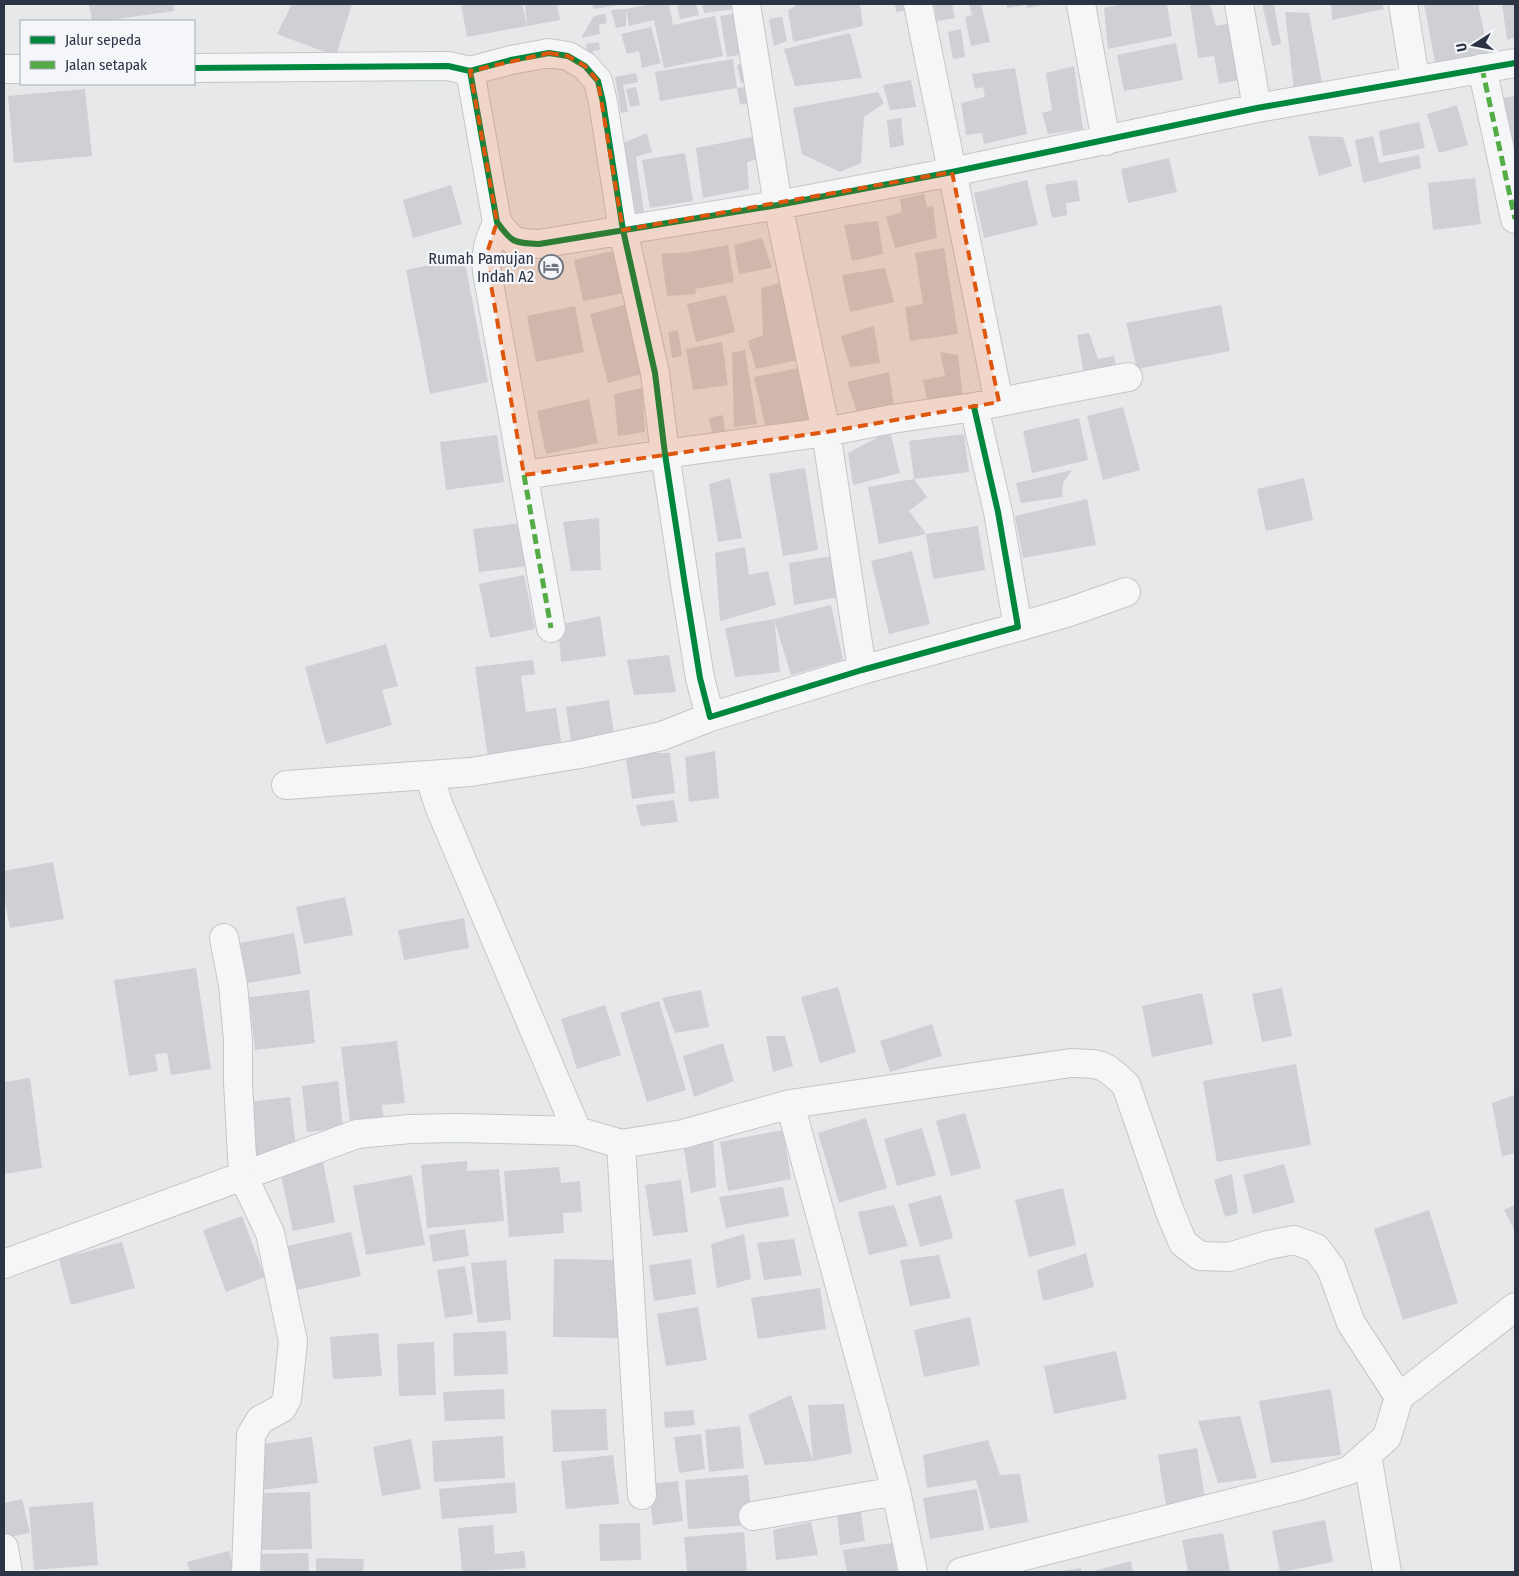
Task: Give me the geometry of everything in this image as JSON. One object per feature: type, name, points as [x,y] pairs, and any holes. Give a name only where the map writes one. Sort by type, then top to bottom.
[{"type":"street","points":[[746,4],[778,205],[826,432],[862,670]]},
{"type":"street","points":[[918,4],[952,172],[987,404],[998,512],[1018,627]]},
{"type":"street","points":[[1081,4],[1106,141]]},
{"type":"street","points":[[1240,4],[1256,108]]},
{"type":"street","points":[[1403,4],[1415,79]]},
{"type":"street","points":[[195,68],[448,66],[470,71],[511,60],[549,53],[568,56],[586,66],[598,81],[623,230],[656,373],[665,454],[699,669],[710,717]]},
{"type":"street","points":[[470,71],[497,222],[508,238],[519,243],[539,244],[778,205],[1106,141],[1256,108],[1515,63]]},
{"type":"street","points":[[1482,68],[1515,219]]},
{"type":"street","points":[[4,69],[20,69]]},
{"type":"street","points":[[497,222],[489,241],[486,256],[551,628]]},
{"type":"street","points":[[524,475],[826,432],[987,404],[1128,376]]},
{"type":"street","points":[[286,785],[471,772],[580,754],[662,736],[710,717],[862,670],[1069,612],[1126,592]]},
{"type":"street","points":[[429,775],[439,806],[577,1131]]},
{"type":"street","points":[[224,938],[233,984],[238,1040],[238,1082],[243,1176],[270,1232],[294,1340],[287,1400],[282,1408],[260,1420],[252,1435],[246,1572]]},
{"type":"street","points":[[4,1264],[356,1134],[456,1128],[577,1131],[621,1144],[683,1134],[790,1104],[1071,1063],[1098,1064],[1112,1072],[1126,1086],[1170,1212],[1183,1243],[1200,1256],[1229,1257],[1268,1245],[1294,1240],[1316,1248],[1330,1268],[1351,1323],[1399,1396]]},
{"type":"street","points":[[790,1104],[896,1491],[913,1572]]},
{"type":"street","points":[[621,1144],[642,1495]]},
{"type":"street","points":[[961,1572],[1299,1486],[1350,1470],[1387,1437],[1399,1396],[1515,1307]]},
{"type":"street","points":[[1367,1454],[1387,1572]]},
{"type":"street","points":[[753,1516],[896,1491]]},
{"type":"street","points":[[4,1548],[8,1572]]},
{"type":"highlighted area","points":[[549,53],[568,56],[585,66],[598,81],[623,230],[952,172],[999,402],[826,432],[524,475],[486,256],[497,222],[470,71]]},
{"type":"building","points":[[89,4],[173,4],[174,11],[110,20],[92,20]]},
{"type":"building","points":[[292,4],[352,4],[336,56],[277,34]]},
{"type":"building","points":[[461,4],[522,4],[527,26],[467,37]]},
{"type":"building","points":[[525,4],[557,4],[560,20],[527,26]]},
{"type":"building","points":[[591,4],[618,4],[618,5],[594,9]]},
{"type":"building","points":[[653,4],[669,4],[673,25],[715,16],[723,56],[664,68],[654,20],[629,26],[626,9]]},
{"type":"building","points":[[677,4],[696,4],[699,15],[680,19]]},
{"type":"building","points":[[702,4],[734,4],[735,9],[704,13]]},
{"type":"building","points":[[796,4],[860,4],[863,26],[793,42],[788,10],[796,6]]},
{"type":"building","points":[[895,4],[913,4],[914,9],[896,12]]},
{"type":"building","points":[[934,4],[952,4],[955,18],[937,21]]},
{"type":"building","points":[[969,4],[981,4],[990,42],[971,46],[965,17],[972,15]]},
{"type":"building","points":[[1006,4],[1025,4],[1025,5],[1007,8]]},
{"type":"building","points":[[1026,4],[1043,4],[1043,5],[1027,8]]},
{"type":"building","points":[[1122,4],[1167,4],[1172,36],[1108,49],[1104,8]]},
{"type":"building","points":[[1190,4],[1210,4],[1216,26],[1233,23],[1243,79],[1219,84],[1214,56],[1198,58]]},
{"type":"building","points":[[1262,4],[1274,4],[1281,44],[1272,46]]},
{"type":"building","points":[[1331,4],[1382,4],[1384,9],[1332,20]]},
{"type":"building","points":[[1424,4],[1478,4],[1489,56],[1436,67]]},
{"type":"building","points":[[1502,4],[1515,4],[1515,38],[1507,40]]},
{"type":"building","points":[[626,9],[626,26],[616,28],[611,10]]},
{"type":"building","points":[[1285,12],[1309,13],[1323,88],[1294,90]]},
{"type":"building","points":[[739,13],[745,54],[727,57],[720,16]]},
{"type":"building","points":[[605,14],[607,23],[599,25],[600,34],[581,38],[594,16]]},
{"type":"building","points":[[782,17],[787,41],[774,46],[769,19]]},
{"type":"building","points":[[651,27],[661,63],[642,68],[639,51],[627,54],[621,34]]},
{"type":"building","points":[[961,29],[965,57],[953,59],[948,32]]},
{"type":"building","points":[[850,33],[862,78],[795,86],[784,49]]},
{"type":"building","points":[[599,42],[600,50],[593,51],[593,54],[588,55],[586,44]]},
{"type":"building","points":[[1176,43],[1183,80],[1124,91],[1117,55]]},
{"type":"building","points":[[733,59],[737,88],[660,101],[655,72]]},
{"type":"building","points":[[747,62],[751,81],[741,83],[737,65]]},
{"type":"building","points":[[1074,66],[1083,129],[1048,134],[1042,113],[1052,110],[1046,73]]},
{"type":"building","points":[[1015,68],[1027,134],[984,144],[982,133],[966,135],[961,103],[985,97],[983,87],[975,89],[972,74]]},
{"type":"building","points":[[636,73],[638,82],[623,85],[628,112],[621,113],[615,77]]},
{"type":"building","points":[[911,80],[916,107],[890,110],[883,85]]},
{"type":"building","points":[[751,86],[752,99],[746,99],[747,103],[740,105],[737,88]]},
{"type":"building","points":[[636,87],[640,105],[630,107],[626,89]]},
{"type":"building","points":[[85,89],[92,156],[14,163],[8,96]]},
{"type":"building","points":[[878,92],[884,103],[864,117],[861,163],[840,172],[802,154],[793,108]]},
{"type":"building","points":[[1515,96],[1515,167],[1494,99]]},
{"type":"building","points":[[1457,105],[1468,145],[1439,153],[1427,114]]},
{"type":"building","points":[[901,118],[904,145],[890,148],[887,120]]},
{"type":"building","points":[[1419,122],[1425,148],[1383,156],[1379,131]]},
{"type":"building","points":[[647,133],[652,152],[636,157],[644,213],[636,215],[621,144]]},
{"type":"building","points":[[757,136],[759,159],[747,162],[749,189],[703,198],[696,148]]},
{"type":"building","points":[[1308,136],[1343,137],[1352,166],[1319,176]]},
{"type":"building","points":[[1373,136],[1379,163],[1419,155],[1421,168],[1363,183],[1355,140]]},
{"type":"building","points":[[685,153],[693,201],[650,208],[642,160]]},
{"type":"building","points":[[1169,158],[1177,192],[1128,203],[1121,169]]},
{"type":"building","points":[[1475,178],[1481,224],[1433,230],[1428,183]]},
{"type":"building","points":[[1027,180],[1038,225],[984,238],[974,193]]},
{"type":"building","points":[[1077,180],[1080,201],[1066,203],[1067,215],[1052,218],[1045,185]]},
{"type":"building","points":[[451,185],[462,224],[413,238],[403,200]]},
{"type":"building","points":[[924,194],[927,207],[933,206],[937,238],[895,248],[886,217],[902,212],[900,199]]},
{"type":"building","points":[[878,221],[883,254],[852,261],[844,225]]},
{"type":"building","points":[[762,238],[772,268],[739,274],[734,245]]},
{"type":"building","points":[[728,245],[734,282],[695,289],[696,294],[667,296],[661,254],[689,252]]},
{"type":"building","points":[[944,248],[958,334],[910,341],[905,307],[923,304],[915,253]]},
{"type":"building","points":[[616,250],[625,293],[583,301],[574,260]]},
{"type":"building","points":[[464,258],[488,382],[430,394],[406,270]]},
{"type":"building","points":[[885,268],[894,302],[850,312],[842,275]]},
{"type":"building","points":[[783,282],[798,360],[756,369],[748,341],[763,335],[761,288]]},
{"type":"building","points":[[726,295],[735,332],[696,342],[687,304]]},
{"type":"building","points":[[628,304],[646,373],[608,383],[590,314]]},
{"type":"building","points":[[1221,305],[1230,351],[1137,369],[1126,323]]},
{"type":"building","points":[[575,306],[584,352],[536,362],[527,316]]},
{"type":"building","points":[[874,326],[880,363],[850,367],[841,336]]},
{"type":"building","points":[[678,330],[682,356],[672,358],[668,332]]},
{"type":"building","points":[[1089,333],[1098,359],[1114,356],[1118,374],[1085,381],[1077,335]]},
{"type":"building","points":[[722,342],[728,385],[693,390],[686,349]]},
{"type":"building","points":[[745,350],[757,424],[734,427],[732,353]]},
{"type":"building","points":[[940,352],[958,355],[963,396],[928,403],[923,380],[945,376]]},
{"type":"building","points":[[799,368],[810,420],[766,429],[754,377]]},
{"type":"building","points":[[889,372],[894,405],[858,415],[847,382]]},
{"type":"building","points":[[642,388],[645,432],[618,436],[614,394]]},
{"type":"building","points":[[589,399],[598,443],[546,454],[537,411]]},
{"type":"building","points":[[1123,407],[1140,470],[1103,480],[1087,416]]},
{"type":"building","points":[[723,415],[726,437],[714,440],[709,418]]},
{"type":"building","points":[[1079,418],[1088,460],[1032,473],[1023,431]]},
{"type":"building","points":[[890,431],[900,473],[853,485],[848,453]]},
{"type":"building","points":[[964,434],[969,472],[914,479],[909,441]]},
{"type":"building","points":[[497,435],[504,482],[446,490],[440,442]]},
{"type":"building","points":[[805,468],[818,550],[783,556],[769,474]]},
{"type":"building","points":[[1072,470],[1063,483],[1062,497],[1021,503],[1016,483]]},
{"type":"building","points":[[730,478],[742,538],[718,542],[709,484]]},
{"type":"building","points":[[1304,478],[1313,520],[1266,531],[1257,489]]},
{"type":"building","points":[[914,479],[927,497],[909,511],[926,534],[879,544],[868,487]]},
{"type":"building","points":[[1087,499],[1096,545],[1023,558],[1015,516]]},
{"type":"building","points":[[599,518],[601,570],[571,571],[563,522]]},
{"type":"building","points":[[521,523],[527,566],[479,572],[473,529]]},
{"type":"building","points":[[978,526],[985,570],[933,579],[926,534]]},
{"type":"building","points":[[745,547],[749,575],[768,571],[776,605],[720,621],[715,553]]},
{"type":"building","points":[[912,551],[930,624],[889,634],[871,561]]},
{"type":"building","points":[[833,556],[839,597],[794,605],[789,563]]},
{"type":"building","points":[[524,575],[535,629],[490,638],[479,584]]},
{"type":"building","points":[[831,605],[843,660],[791,675],[774,619]]},
{"type":"building","points":[[600,616],[606,656],[561,662],[558,625]]},
{"type":"building","points":[[774,619],[780,672],[735,677],[725,628]]},
{"type":"building","points":[[386,644],[398,686],[382,690],[392,725],[326,744],[305,667]]},
{"type":"building","points":[[669,655],[676,692],[634,695],[627,660]]},
{"type":"building","points":[[533,660],[535,674],[521,676],[526,712],[556,708],[563,755],[489,765],[475,667]]},
{"type":"building","points":[[609,700],[615,741],[572,748],[566,707]]},
{"type":"building","points":[[715,751],[719,798],[689,802],[685,757]]},
{"type":"building","points":[[625,753],[670,753],[675,793],[632,799]]},
{"type":"building","points":[[674,800],[678,822],[641,826],[636,805]]},
{"type":"building","points":[[53,862],[64,919],[10,928],[4,896],[4,871]]},
{"type":"building","points":[[345,897],[353,935],[304,944],[296,907]]},
{"type":"building","points":[[464,918],[469,948],[404,960],[398,930]]},
{"type":"building","points":[[294,933],[301,974],[248,983],[240,943]]},
{"type":"building","points":[[196,968],[211,1069],[171,1075],[167,1053],[155,1054],[158,1071],[129,1076],[114,980]]},
{"type":"building","points":[[838,987],[856,1052],[820,1063],[801,997]]},
{"type":"building","points":[[1282,988],[1292,1036],[1262,1042],[1252,994]]},
{"type":"building","points":[[309,990],[315,1043],[255,1050],[249,997]]},
{"type":"building","points":[[701,990],[709,1027],[675,1033],[662,998]]},
{"type":"building","points":[[1202,993],[1213,1044],[1152,1057],[1142,1006]]},
{"type":"building","points":[[659,1001],[686,1090],[647,1102],[620,1013]]},
{"type":"building","points":[[605,1005],[621,1055],[577,1069],[561,1019]]},
{"type":"building","points":[[932,1024],[942,1056],[890,1072],[880,1041]]},
{"type":"building","points":[[766,1036],[785,1036],[793,1066],[773,1072]]},
{"type":"building","points":[[397,1041],[405,1103],[382,1105],[385,1127],[351,1131],[341,1047]]},
{"type":"building","points":[[723,1043],[734,1081],[694,1097],[683,1056]]},
{"type":"building","points":[[1296,1064],[1311,1145],[1217,1162],[1203,1081]]},
{"type":"building","points":[[30,1078],[42,1168],[4,1174],[4,1082]]},
{"type":"building","points":[[338,1081],[343,1128],[307,1132],[302,1086]]},
{"type":"building","points":[[1515,1095],[1515,1153],[1502,1156],[1492,1103]]},
{"type":"building","points":[[290,1097],[297,1155],[255,1161],[248,1102]]},
{"type":"building","points":[[965,1113],[981,1168],[951,1176],[936,1121]]},
{"type":"building","points":[[866,1118],[887,1188],[839,1203],[818,1133]]},
{"type":"building","points":[[922,1128],[936,1175],[897,1186],[884,1139]]},
{"type":"building","points":[[783,1130],[791,1179],[728,1191],[720,1142]]},
{"type":"building","points":[[713,1139],[716,1187],[691,1193],[683,1143]]},
{"type":"building","points":[[467,1161],[467,1171],[499,1169],[504,1221],[427,1228],[421,1165]]},
{"type":"building","points":[[323,1162],[335,1222],[293,1231],[280,1171]]},
{"type":"building","points":[[1284,1164],[1295,1202],[1253,1214],[1243,1175]]},
{"type":"building","points":[[559,1167],[561,1183],[580,1181],[582,1212],[563,1213],[564,1233],[509,1237],[504,1171]]},
{"type":"building","points":[[1232,1174],[1238,1213],[1225,1217],[1214,1180]]},
{"type":"building","points":[[412,1175],[425,1245],[366,1255],[353,1186]]},
{"type":"building","points":[[681,1180],[688,1232],[653,1236],[645,1185]]},
{"type":"building","points":[[783,1187],[789,1216],[726,1228],[719,1197]]},
{"type":"building","points":[[1063,1188],[1076,1245],[1029,1257],[1015,1200]]},
{"type":"building","points":[[941,1195],[953,1238],[920,1247],[908,1204]]},
{"type":"building","points":[[894,1205],[908,1246],[869,1255],[858,1212]]},
{"type":"building","points":[[1515,1205],[1515,1231],[1504,1210]]},
{"type":"building","points":[[1429,1210],[1458,1303],[1403,1320],[1374,1229]]},
{"type":"building","points":[[242,1216],[265,1277],[226,1292],[203,1230]]},
{"type":"building","points":[[465,1229],[469,1256],[433,1262],[429,1235]]},
{"type":"building","points":[[351,1232],[361,1276],[297,1290],[287,1246]]},
{"type":"building","points":[[744,1234],[751,1279],[717,1288],[711,1244]]},
{"type":"building","points":[[794,1239],[802,1275],[764,1280],[757,1243]]},
{"type":"building","points":[[122,1242],[135,1288],[71,1305],[59,1259]]},
{"type":"building","points":[[1086,1253],[1094,1287],[1043,1301],[1037,1270]]},
{"type":"building","points":[[939,1255],[951,1298],[910,1306],[900,1260]]},
{"type":"building","points":[[554,1259],[619,1260],[618,1338],[553,1337]]},
{"type":"building","points":[[691,1259],[696,1294],[654,1301],[649,1265]]},
{"type":"building","points":[[506,1260],[511,1320],[478,1323],[471,1263]]},
{"type":"building","points":[[465,1266],[473,1314],[445,1318],[437,1270]]},
{"type":"building","points":[[820,1288],[826,1329],[758,1339],[751,1298]]},
{"type":"building","points":[[698,1307],[707,1360],[666,1366],[657,1314]]},
{"type":"building","points":[[970,1317],[980,1365],[924,1377],[914,1330]]},
{"type":"building","points":[[506,1331],[508,1374],[454,1376],[453,1333]]},
{"type":"building","points":[[378,1333],[382,1376],[333,1379],[330,1337]]},
{"type":"building","points":[[434,1342],[436,1395],[399,1396],[397,1344]]},
{"type":"building","points":[[1116,1351],[1127,1399],[1054,1414],[1044,1366]]},
{"type":"building","points":[[504,1389],[505,1419],[445,1421],[443,1392]]},
{"type":"building","points":[[1331,1389],[1341,1455],[1271,1463],[1259,1401]]},
{"type":"building","points":[[791,1395],[813,1461],[765,1465],[748,1415]]},
{"type":"building","points":[[844,1404],[852,1453],[813,1461],[808,1405]]},
{"type":"building","points":[[606,1409],[608,1450],[553,1452],[551,1410]]},
{"type":"building","points":[[693,1410],[695,1425],[665,1428],[664,1412]]},
{"type":"building","points":[[1240,1416],[1257,1478],[1218,1483],[1198,1421]]},
{"type":"building","points":[[740,1426],[744,1468],[709,1472],[705,1430]]},
{"type":"building","points":[[701,1434],[705,1469],[679,1473],[674,1437]]},
{"type":"building","points":[[503,1436],[505,1478],[434,1482],[432,1441]]},
{"type":"building","points":[[312,1437],[318,1483],[261,1490],[255,1445]]},
{"type":"building","points":[[411,1439],[421,1489],[382,1496],[373,1447]]},
{"type":"building","points":[[988,1440],[1000,1475],[1020,1474],[1028,1522],[990,1529],[976,1480],[927,1488],[923,1455]]},
{"type":"building","points":[[1197,1448],[1205,1499],[1166,1506],[1158,1455]]},
{"type":"building","points":[[613,1455],[619,1504],[566,1509],[561,1461]]},
{"type":"building","points":[[748,1475],[752,1525],[688,1529],[685,1480]]},
{"type":"building","points":[[678,1481],[683,1521],[653,1525],[648,1484]]},
{"type":"building","points":[[515,1482],[517,1513],[442,1519],[439,1489]]},
{"type":"building","points":[[977,1489],[984,1530],[930,1539],[923,1498]]},
{"type":"building","points":[[310,1492],[312,1549],[261,1550],[259,1493]]},
{"type":"building","points":[[22,1499],[30,1533],[4,1538],[4,1503]]},
{"type":"building","points":[[93,1502],[98,1565],[34,1570],[29,1507]]},
{"type":"building","points":[[860,1505],[865,1541],[840,1545],[837,1509]]},
{"type":"building","points":[[1325,1520],[1333,1562],[1280,1572],[1272,1531]]},
{"type":"building","points":[[811,1522],[818,1555],[776,1560],[773,1530]]},
{"type":"building","points":[[640,1523],[641,1560],[600,1561],[599,1524]]},
{"type":"building","points":[[493,1525],[495,1554],[524,1551],[526,1568],[462,1572],[458,1528]]},
{"type":"building","points":[[744,1532],[747,1572],[687,1572],[684,1537]]},
{"type":"building","points":[[1223,1533],[1230,1572],[1188,1572],[1182,1540]]},
{"type":"building","points":[[892,1543],[897,1572],[847,1572],[843,1550]]},
{"type":"building","points":[[229,1551],[234,1572],[190,1572],[187,1562]]},
{"type":"building","points":[[308,1553],[309,1572],[262,1572],[261,1554]]},
{"type":"building","points":[[316,1558],[364,1559],[363,1572],[316,1572]]},
{"type":"building","points":[[1131,1561],[1133,1572],[1090,1572]]},
{"type":"building","points":[[1081,1568],[1081,1572],[1061,1572],[1061,1571]]},
{"type":"marked path","points":[[1482,68],[1515,219]]},
{"type":"marked path","points":[[524,475],[551,628]]},
{"type":"cycle path","points":[[470,71],[511,60],[549,53],[568,56],[585,66],[598,81],[623,230],[655,373],[685,585],[700,678],[710,717],[862,670],[1018,627],[998,512],[974,407]]},
{"type":"cycle path","points":[[195,68],[448,66],[470,71],[497,222],[510,238],[519,242],[539,244],[778,205],[952,172],[1257,108],[1515,63]]},
{"type":"place","name":"Rumah Pamujan Indah A2","points":[[551,267]]}]
